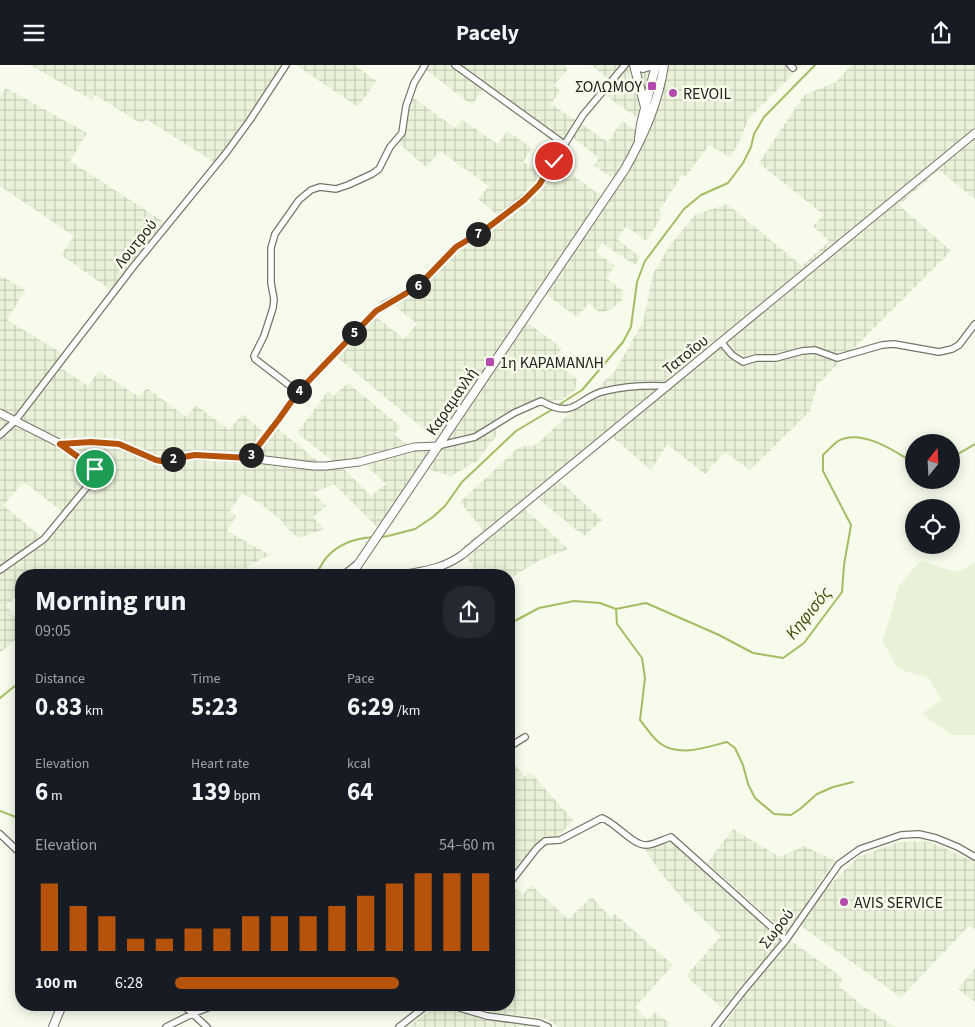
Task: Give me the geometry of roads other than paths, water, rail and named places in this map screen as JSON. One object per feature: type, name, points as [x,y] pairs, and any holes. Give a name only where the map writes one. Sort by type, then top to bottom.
[{"type":"main road","points":[[635,65],[643,68],[654,65]]},
{"type":"main road","points":[[635,65],[646,108]]},
{"type":"main road","name":"Καραμανλή","points":[[638,141],[654,65]]},
{"type":"main road","name":"Καραμανλή","points":[[355,569],[615,185],[648,126],[664,65]]},
{"type":"main road","points":[[53,1027],[60,1011]]},
{"type":"street","name":"Λουτρού","points":[[0,435],[15,421],[133,267],[226,153],[286,65]]},
{"type":"street","points":[[298,392],[255,359],[254,355],[264,336],[273,308],[271,248],[274,234],[298,200],[310,190],[320,187],[336,189],[360,180],[378,169],[390,147],[402,133],[406,106],[414,83],[425,65]]},
{"type":"street","points":[[455,65],[564,144]]},
{"type":"street","points":[[249,458],[298,392],[380,307],[410,291],[425,279],[456,247],[486,229],[534,191],[583,115],[625,65]]},
{"type":"street","name":"Τατοΐου","points":[[430,569],[449,564],[462,555],[975,133]]},
{"type":"street","points":[[722,343],[732,355],[743,362],[756,358],[776,358],[802,351],[815,351],[837,359],[882,345],[894,344],[939,352],[960,345],[975,324]]},
{"type":"street","points":[[60,444],[91,442],[119,444],[161,461],[195,455],[249,458],[326,466],[359,462],[414,447],[437,446],[475,437],[514,413],[541,401],[550,407],[567,410],[603,391],[653,385],[668,386]]},
{"type":"street","points":[[0,413],[60,444],[95,469],[96,475],[44,539],[0,570]]},
{"type":"street","points":[[350,569],[360,561]]},
{"type":"street","points":[[515,743],[524,737]]},
{"type":"street","points":[[515,876],[537,848],[545,841],[560,840],[602,818],[610,821],[636,843],[647,845],[671,837],[786,940]]},
{"type":"street","points":[[0,834],[15,848]]},
{"type":"street","name":"Σωρού","points":[[715,1027],[786,940],[839,864],[860,849],[901,835],[919,834],[936,838],[958,847],[975,857]]},
{"type":"street","points":[[189,1011],[208,1027]]},
{"type":"street","points":[[166,1027],[200,1011]]},
{"type":"street","points":[[399,1027],[419,1011]]},
{"type":"street","points":[[470,1011],[487,1016],[539,1023],[548,1027]]},
{"type":"waterway","points":[[557,406],[582,390],[623,342],[631,327],[637,282],[645,261],[684,209],[701,195],[728,183],[743,163],[751,147],[754,134],[764,117],[815,65]]},
{"type":"waterway","points":[[381,537],[415,529],[433,517],[445,506],[462,482],[516,431],[553,409]]},
{"type":"waterway","name":"Κηφισός","points":[[515,621],[539,608],[574,601],[600,603],[616,609],[646,603],[719,635],[753,653],[783,658],[804,643],[842,592],[844,565],[851,525],[823,471],[823,455],[838,441],[857,437],[888,447],[905,458]]},
{"type":"waterway","name":"Κηφισός","points":[[960,453],[975,444]]},
{"type":"waterway","points":[[319,569],[326,558],[342,545],[354,540],[374,537]]},
{"type":"waterway","points":[[616,609],[617,624],[642,658],[645,678],[640,720],[658,742],[668,748],[677,750],[694,750],[727,742],[735,748],[755,798],[774,814],[791,815],[817,794],[833,787],[853,782]]},
{"type":"waterway","points":[[0,698],[15,686]]},
{"type":"waterway","name":"Κηφισός","points":[[0,811],[15,817]]},
{"type":"place","name":"ΣΟΛΩΜΟΥ","points":[[652,86]]},
{"type":"place","name":"REVOIL","points":[[673,93]]},
{"type":"place","name":"1η ΚΑΡΑΜΑΝΛΗ","points":[[490,362]]},
{"type":"place","name":"AVIS SERVICE","points":[[844,902]]}]
